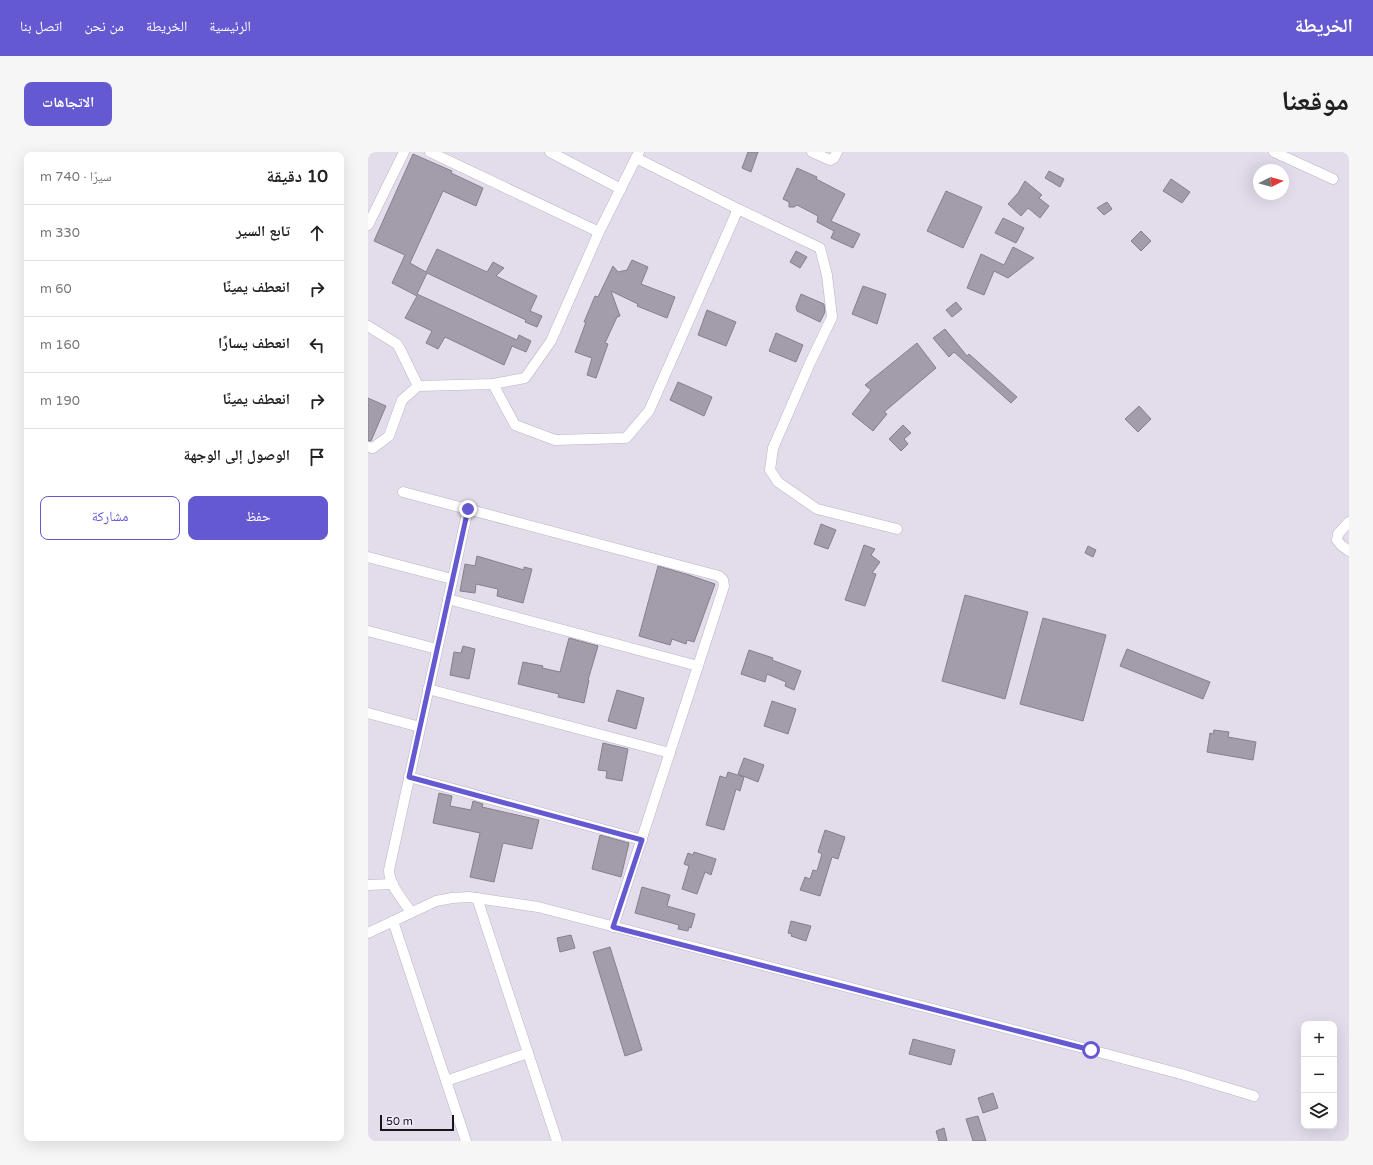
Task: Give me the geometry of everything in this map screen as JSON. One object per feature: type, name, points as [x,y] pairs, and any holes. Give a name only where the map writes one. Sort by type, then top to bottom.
[{"type":"street","points":[[368,225],[404,152]]},
{"type":"street","points":[[430,152],[599,232]]},
{"type":"street","points":[[550,152],[621,189]]},
{"type":"street","points":[[812,152],[830,160],[834,158],[837,152]]},
{"type":"street","points":[[1274,152],[1333,179]]},
{"type":"street","points":[[368,447],[373,448],[389,436],[402,400],[418,386],[493,384],[525,378],[551,341],[599,232],[638,155],[738,209],[820,248],[827,275],[832,317],[773,448],[770,470],[778,482],[818,509],[897,529]]},
{"type":"street","points":[[493,384],[515,425],[555,440],[626,438],[649,411],[738,209]]},
{"type":"street","points":[[368,326],[397,344],[418,386]]},
{"type":"street","points":[[403,492],[721,578],[724,583],[613,927]]},
{"type":"street","points":[[412,912],[392,884],[389,877],[389,870],[468,509]]},
{"type":"street","points":[[1349,522],[1338,534],[1337,540],[1349,551]]},
{"type":"street","points":[[368,557],[452,578]]},
{"type":"street","points":[[448,599],[698,666]]},
{"type":"street","points":[[368,631],[437,649]]},
{"type":"street","points":[[428,689],[670,753]]},
{"type":"street","points":[[368,713],[420,727]]},
{"type":"street","points":[[409,777],[642,840]]},
{"type":"street","points":[[368,885],[392,884]]},
{"type":"street","points":[[368,933],[393,920],[444,899],[460,897],[477,898],[538,908],[1091,1050],[1181,1074],[1254,1096]]},
{"type":"street","points":[[477,898],[557,1141]]},
{"type":"street","points":[[393,920],[466,1141]]},
{"type":"street","points":[[446,1081],[528,1053]]},
{"type":"building","points":[[748,152],[758,152],[751,172],[742,168]]},
{"type":"building","points":[[413,154],[452,171],[451,173],[483,188],[476,206],[443,191],[410,263],[426,272],[437,249],[487,272],[493,262],[504,268],[496,276],[537,296],[530,311],[542,316],[537,327],[525,322],[526,320],[427,273],[417,294],[517,340],[519,335],[531,341],[526,352],[512,346],[504,365],[445,337],[438,349],[426,343],[432,331],[405,318],[417,296],[392,283],[405,255],[374,241]]},
{"type":"building","points":[[797,168],[817,177],[816,179],[845,194],[831,221],[860,234],[853,248],[831,238],[834,231],[817,222],[818,216],[797,205],[794,207],[789,207],[789,202],[783,199]]},
{"type":"building","points":[[1049,171],[1064,179],[1060,187],[1045,178]]},
{"type":"building","points":[[1171,179],[1190,192],[1182,203],[1163,191]]},
{"type":"building","points":[[1025,181],[1042,195],[1039,198],[1049,206],[1040,218],[1028,208],[1021,216],[1008,204],[1018,193]]},
{"type":"building","points":[[946,191],[982,207],[963,248],[927,231]]},
{"type":"building","points":[[1107,202],[1112,209],[1104,215],[1097,208]]},
{"type":"building","points":[[1003,218],[1024,228],[1016,243],[995,233]]},
{"type":"building","points":[[1141,231],[1151,241],[1141,251],[1131,241]]},
{"type":"building","points":[[1013,247],[1034,258],[1008,278],[994,271],[984,295],[967,288],[981,254],[1004,265]]},
{"type":"building","points":[[796,251],[807,257],[800,268],[790,262]]},
{"type":"building","points":[[632,260],[648,267],[641,284],[675,297],[667,318],[637,306],[638,304],[611,291],[620,316],[617,317],[605,343],[608,344],[596,378],[587,375],[592,358],[575,352],[586,322],[584,322],[595,296],[598,297],[613,266],[618,272],[627,270]]},
{"type":"building","points":[[863,286],[886,294],[877,324],[852,314]]},
{"type":"building","points":[[801,294],[824,304],[825,312],[820,322],[797,311],[796,307]]},
{"type":"building","points":[[956,302],[962,309],[952,317],[946,310]]},
{"type":"building","points":[[707,310],[736,322],[726,346],[698,335]]},
{"type":"building","points":[[945,329],[967,356],[969,354],[1017,397],[1011,403],[954,352],[949,357],[933,338]]},
{"type":"building","points":[[776,333],[803,345],[796,362],[769,351]]},
{"type":"building","points":[[917,343],[936,368],[884,412],[887,414],[873,431],[852,414],[871,390],[865,385]]},
{"type":"building","points":[[678,382],[712,397],[704,416],[670,400]]},
{"type":"building","points":[[368,398],[386,406],[371,441],[368,441]]},
{"type":"building","points":[[1139,406],[1151,419],[1138,432],[1125,419]]},
{"type":"building","points":[[903,425],[911,433],[904,439],[908,444],[901,451],[889,439]]},
{"type":"building","points":[[821,524],[836,530],[828,549],[814,544]]},
{"type":"building","points":[[864,545],[875,549],[871,555],[880,562],[872,573],[876,574],[865,606],[845,600]]},
{"type":"building","points":[[1088,546],[1096,550],[1093,557],[1085,553]]},
{"type":"building","points":[[477,556],[524,570],[524,567],[532,569],[523,603],[497,596],[498,589],[476,584],[475,593],[460,591],[465,564],[475,566]]},
{"type":"building","points":[[658,566],[715,584],[694,642],[687,640],[686,644],[672,639],[670,645],[639,636]]},
{"type":"building","points":[[965,595],[1028,612],[1005,699],[942,681]]},
{"type":"building","points":[[1043,618],[1106,635],[1083,721],[1020,704]]},
{"type":"building","points":[[569,638],[598,646],[588,680],[584,703],[558,697],[559,694],[518,684],[523,662],[543,666],[542,668],[560,672]]},
{"type":"building","points":[[463,646],[475,649],[469,679],[450,675],[454,652],[461,653]]},
{"type":"building","points":[[1127,649],[1210,682],[1203,699],[1120,666]]},
{"type":"building","points":[[749,650],[773,658],[772,660],[801,671],[794,690],[785,686],[786,682],[767,674],[765,682],[741,674]]},
{"type":"building","points":[[617,690],[644,698],[636,729],[608,721]]},
{"type":"building","points":[[772,701],[796,709],[788,734],[764,726]]},
{"type":"building","points":[[1214,730],[1229,732],[1228,737],[1256,742],[1253,760],[1207,752],[1210,733],[1213,734]]},
{"type":"building","points":[[603,743],[628,749],[622,781],[606,778],[607,771],[598,770]]},
{"type":"building","points":[[744,758],[764,765],[758,782],[738,774]]},
{"type":"building","points":[[728,772],[744,777],[740,791],[736,789],[724,830],[706,825],[720,776],[726,778]]},
{"type":"building","points":[[439,793],[452,796],[450,806],[471,810],[473,801],[483,804],[482,807],[539,820],[532,849],[503,843],[494,882],[470,877],[480,833],[433,823]]},
{"type":"building","points":[[825,830],[845,837],[838,859],[832,857],[820,896],[800,890],[805,877],[810,879],[813,870],[817,871],[822,854],[818,852]]},
{"type":"building","points":[[600,835],[629,843],[621,877],[592,869]]},
{"type":"building","points":[[694,852],[716,859],[711,875],[705,872],[697,894],[682,889],[689,866],[684,864],[688,853],[693,855]]},
{"type":"building","points":[[642,887],[670,895],[667,906],[695,914],[691,928],[689,927],[688,931],[678,929],[679,925],[635,913]]},
{"type":"building","points":[[791,921],[811,926],[806,941],[791,936],[792,934],[788,933]]},
{"type":"building","points":[[571,935],[575,948],[560,952],[557,938]]},
{"type":"building","points":[[610,947],[642,1050],[625,1056],[593,952]]},
{"type":"building","points":[[913,1039],[955,1050],[951,1065],[909,1054]]},
{"type":"building","points":[[993,1093],[998,1108],[983,1113],[978,1098]]},
{"type":"building","points":[[978,1116],[986,1141],[973,1141],[966,1119]]},
{"type":"building","points":[[944,1128],[947,1141],[939,1141],[936,1131]]},
{"type":"route","points":[[468,509],[409,777],[642,840],[613,927],[1091,1050]]}]
